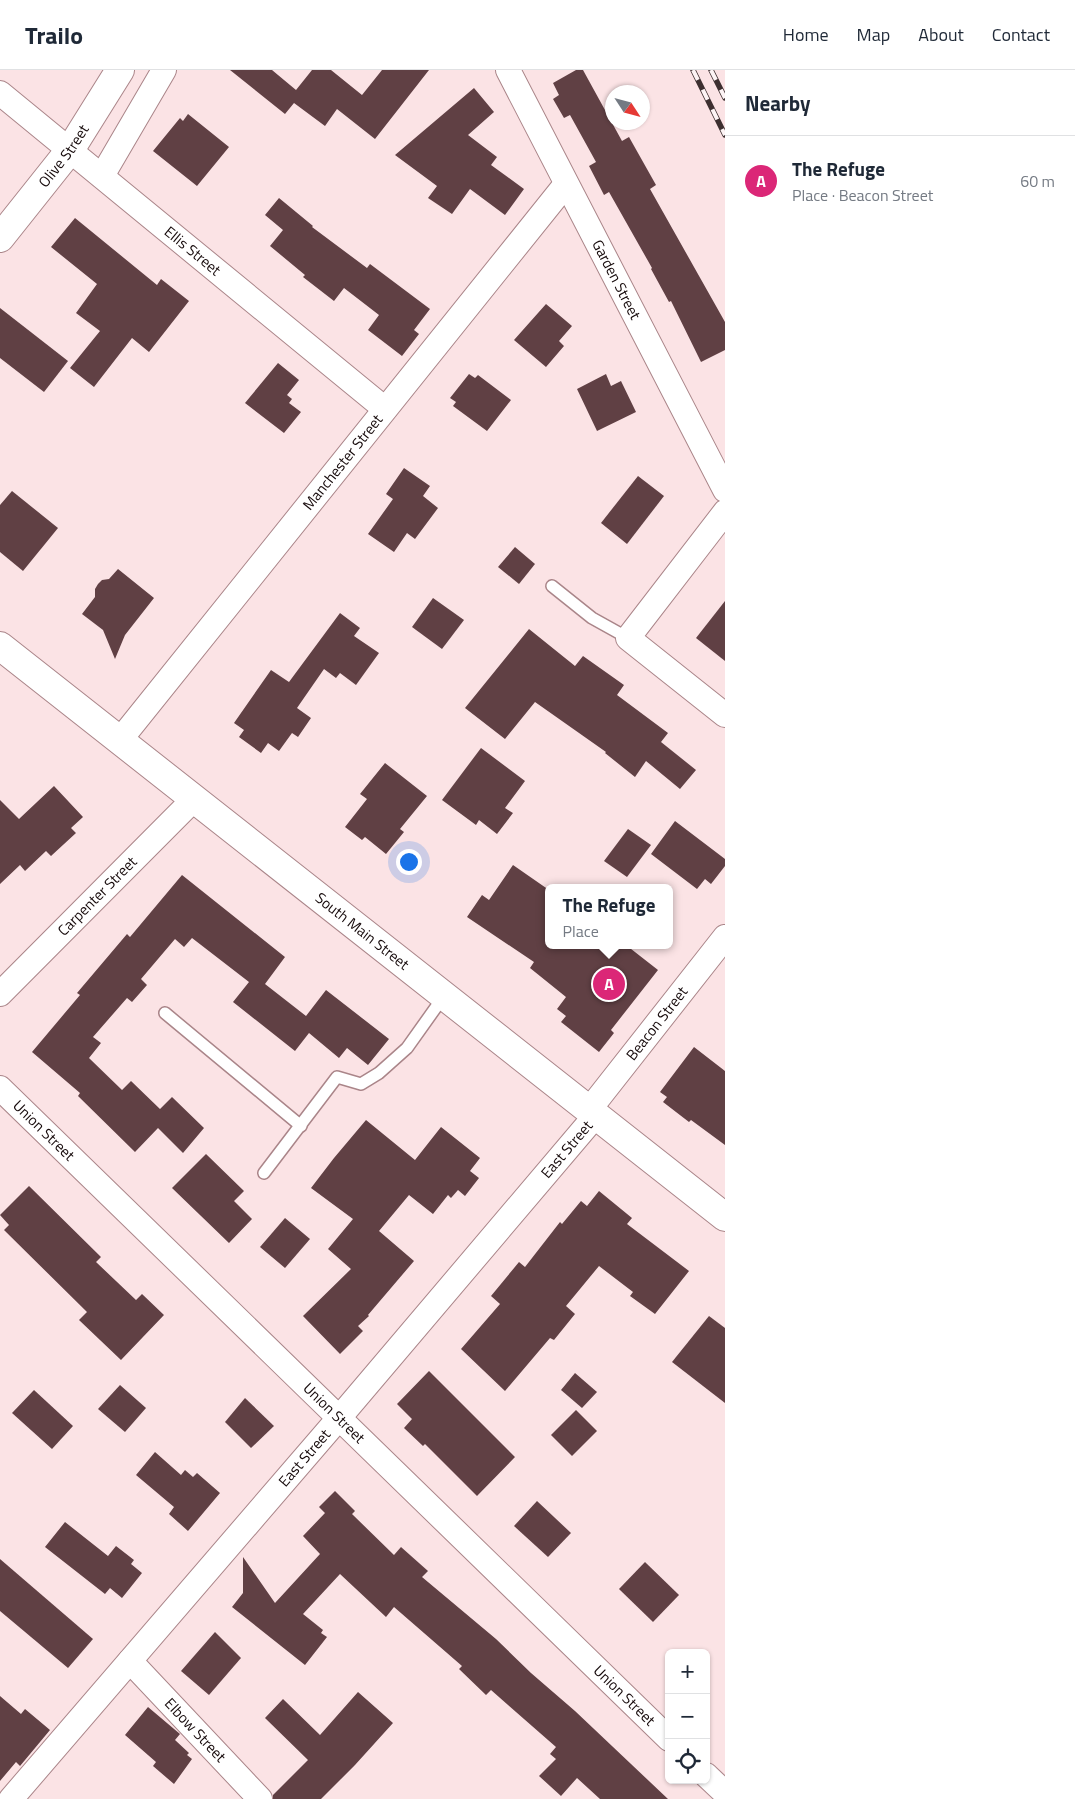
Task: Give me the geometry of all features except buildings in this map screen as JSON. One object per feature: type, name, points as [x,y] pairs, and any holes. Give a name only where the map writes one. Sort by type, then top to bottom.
[{"type":"main road","name":"Olive Street","points":[[0,238],[70,150],[120,70]]},
{"type":"main road","name":"South Main Street","points":[[0,646],[725,1217]]},
{"type":"street","points":[[102,176],[164,70]]},
{"type":"street","name":"Garden Street","points":[[508,70],[725,490]]},
{"type":"street","name":"Ellis Street","points":[[0,93],[385,409]]},
{"type":"street","name":"Manchester Street","points":[[120,740],[566,184]]},
{"type":"street","points":[[725,512],[628,638],[725,715]]},
{"type":"street","name":"Carpenter Street","points":[[0,994],[194,799]]},
{"type":"street","name":"Beacon Street","points":[[593,1113],[725,937]]},
{"type":"street","name":"Union Street","points":[[0,1088],[665,1734]]},
{"type":"street","name":"East Street","points":[[11,1799],[339,1418],[593,1113]]},
{"type":"street","name":"Elbow Street","points":[[130,1661],[260,1799]]},
{"type":"lane","points":[[552,586],[592,618],[628,638]]},
{"type":"lane","points":[[264,1173],[338,1077],[361,1084],[379,1073],[406,1048],[444,996]]},
{"type":"lane","points":[[165,1013],[300,1126]]},
{"type":"railway","points":[[693,70],[725,135]]},
{"type":"railway","points":[[711,70],[725,98]]},
{"type":"place","name":"The Refuge","points":[[609,984]]}]
